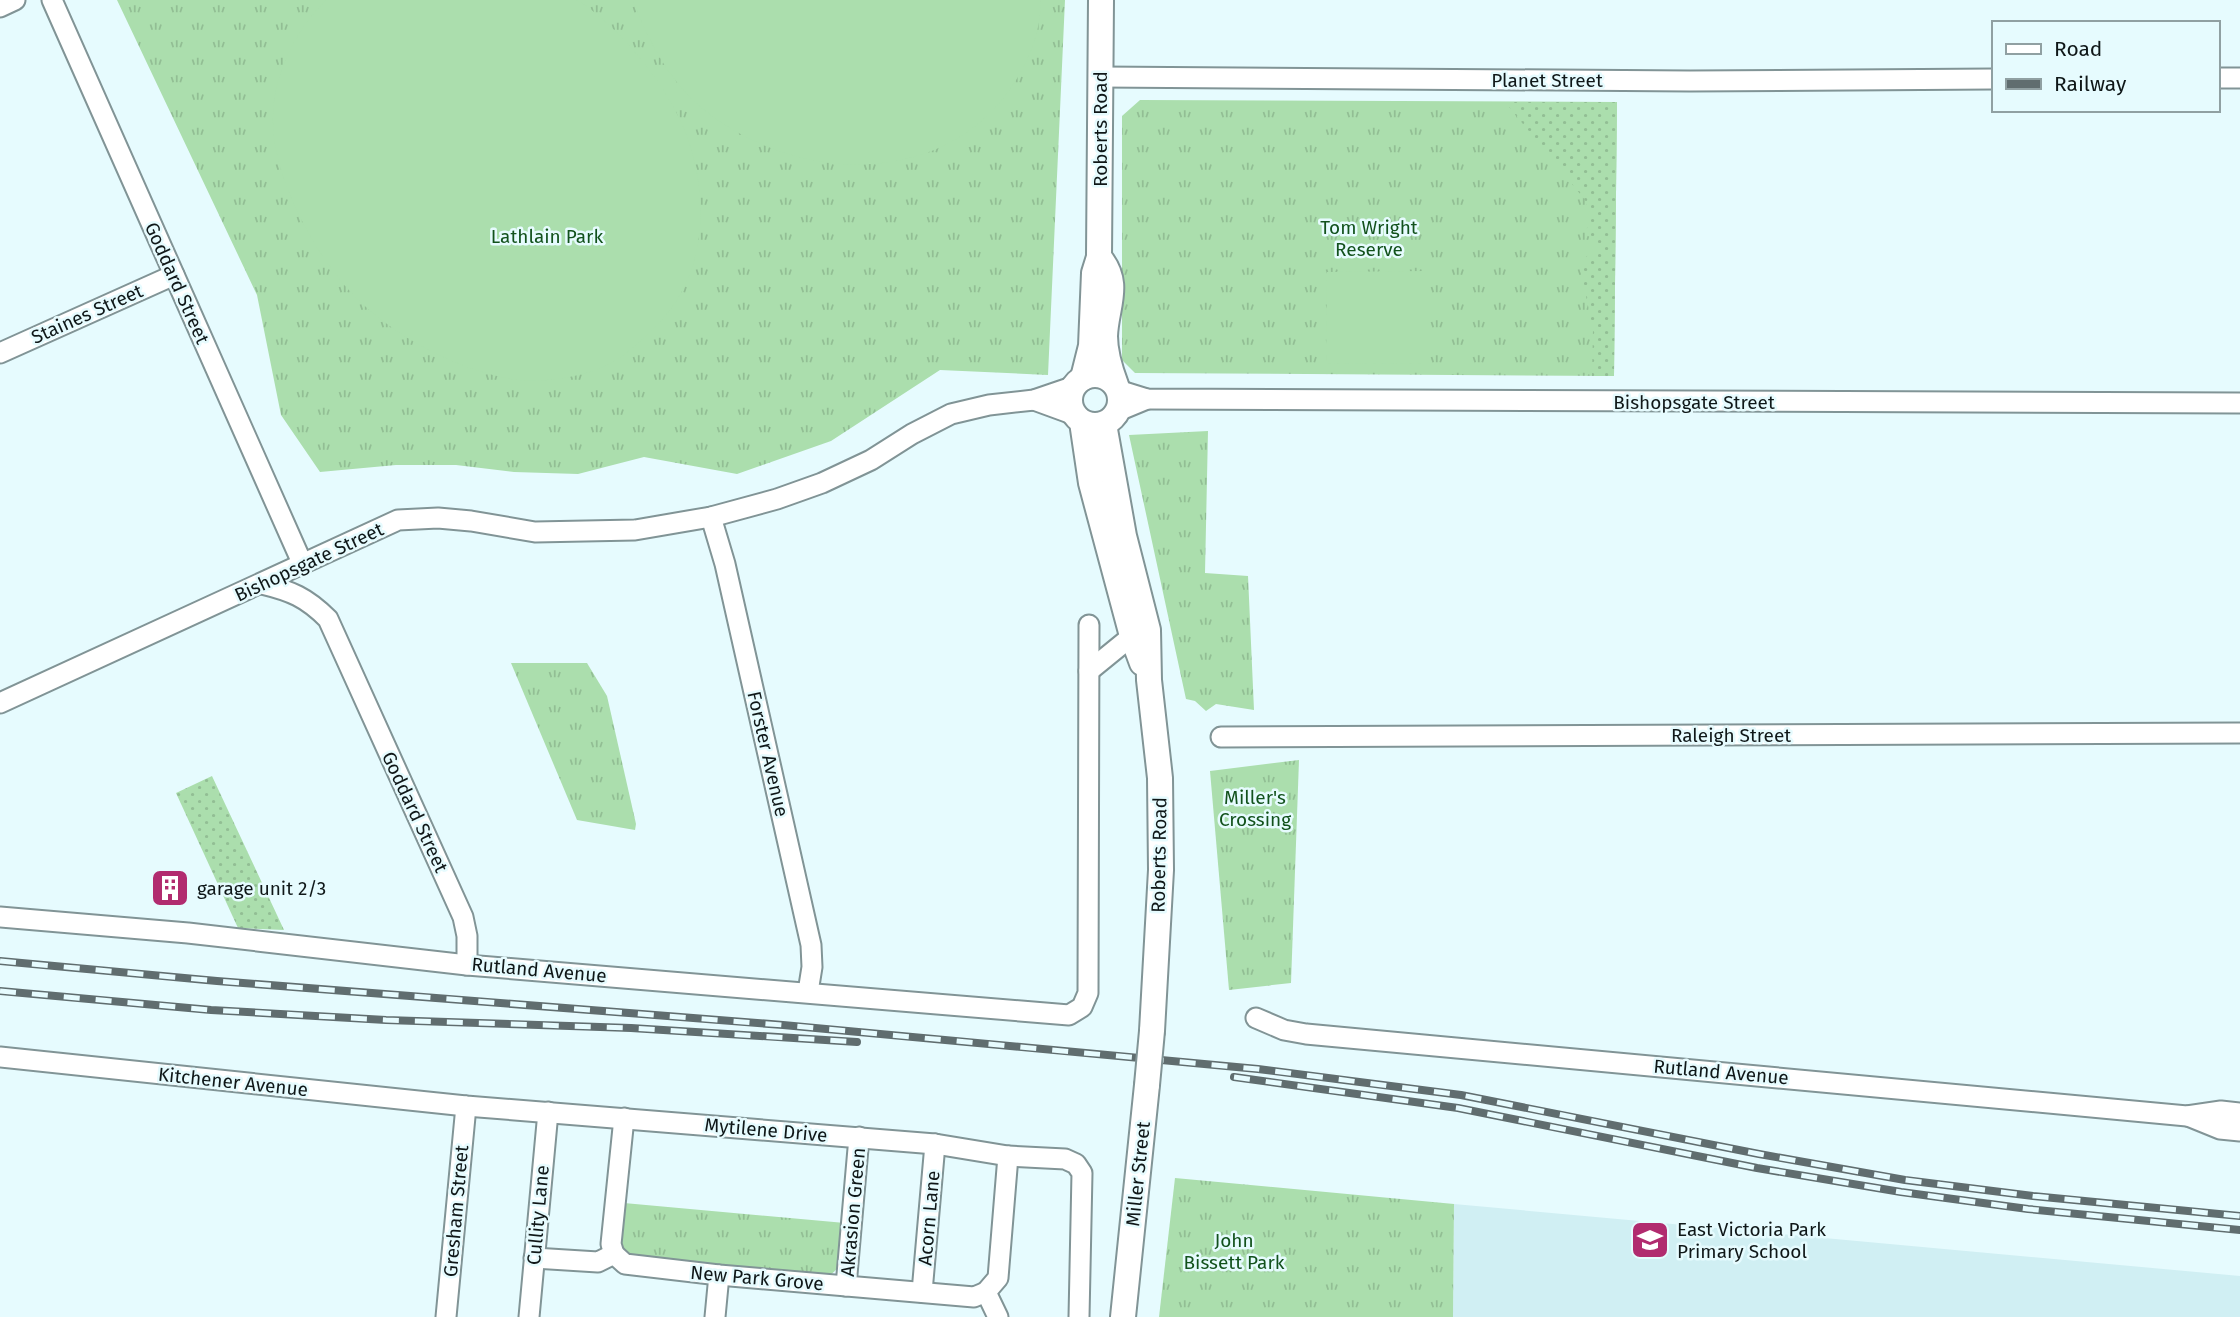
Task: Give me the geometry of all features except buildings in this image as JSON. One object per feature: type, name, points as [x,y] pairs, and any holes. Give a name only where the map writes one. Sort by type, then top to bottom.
[{"type":"main road","name":"Roberts Road","points":[[1101,0],[1099,257],[1094,272],[1091,346],[1079,382],[1070,397],[1070,407],[1102,408]]},
{"type":"main road","name":"Roberts Road","points":[[1099,257],[1109,269],[1112,289],[1102,408],[1091,483],[1132,635],[1149,680],[1154,705],[1160,778],[1161,870],[1152,1031]]},
{"type":"main road","points":[[1079,382],[1094,375],[1102,375],[1102,408]]},
{"type":"main road","name":"Roberts Road","points":[[1102,408],[1124,536],[1148,630],[1149,680]]},
{"type":"main road","name":"Miller Street","points":[[1123,1317],[1152,1031]]},
{"type":"street","points":[[0,7],[15,0]]},
{"type":"street","name":"Goddard Street","points":[[52,0],[303,565]]},
{"type":"street","name":"Planet Street","points":[[1101,77],[1690,81],[1992,79]]},
{"type":"street","points":[[2219,78],[2240,78]]},
{"type":"street","name":"Staines Street","points":[[0,353],[174,275]]},
{"type":"street","name":"Bishopsgate Street","points":[[1034,400],[1079,382]]},
{"type":"street","name":"Bishopsgate Street","points":[[0,703],[398,520],[438,518],[535,532],[635,530],[710,517],[777,499],[822,483],[871,460],[912,434],[951,414],[989,405],[1034,400],[1102,408],[1147,399],[2240,403]]},
{"type":"street","name":"Forster Avenue","points":[[710,517],[725,564],[811,945],[812,967],[808,992]]},
{"type":"street","name":"Goddard Street","points":[[262,584],[294,592],[328,619],[463,917],[467,936],[467,965]]},
{"type":"street","points":[[1089,625],[1089,671]]},
{"type":"street","points":[[1089,671],[1132,635]]},
{"type":"street","name":"Rutland Avenue","points":[[0,917],[188,933],[467,965],[808,992],[1064,1016],[1077,1011],[1088,993],[1089,671]]},
{"type":"street","name":"Raleigh Street","points":[[1222,737],[2240,733]]},
{"type":"street","name":"Rutland Avenue","points":[[1256,1018],[1284,1030],[1306,1034],[2187,1116],[2221,1111],[2240,1113]]},
{"type":"street","name":"Kitchener Avenue","points":[[0,1057],[466,1106]]},
{"type":"street","name":"Mytilene Drive","points":[[466,1106],[859,1137],[935,1144],[1008,1156],[1065,1159],[1076,1164],[1082,1173],[1079,1317]]},
{"type":"street","name":"Gresham Street","points":[[446,1317],[466,1106]]},
{"type":"street","name":"Cullity Lane","points":[[529,1317],[548,1112]]},
{"type":"street","name":"Rutland Avenue","points":[[2187,1116],[2220,1129],[2240,1131]]},
{"type":"street","points":[[534,1258],[598,1262],[614,1254],[611,1244],[624,1118]]},
{"type":"street","name":"Akrasion Green","points":[[846,1286],[859,1137]]},
{"type":"street","name":"Acorn Lane","points":[[922,1292],[935,1144]]},
{"type":"street","points":[[998,1317],[986,1292],[998,1278],[1008,1156]]},
{"type":"street","name":"New Park Grove","points":[[614,1254],[625,1264],[719,1275],[974,1297],[986,1292]]},
{"type":"street","points":[[715,1317],[719,1275]]},
{"type":"shaded area","name":"East Victoria Park Primary School","points":[[1454,1204],[2240,1276],[2240,1317],[1453,1317]]},
{"type":"green space","name":"Lathlain Park","points":[[117,0],[1065,0],[1048,375],[940,370],[831,441],[737,474],[644,457],[578,474],[514,472],[456,465],[396,465],[320,472],[281,415],[257,295]]},
{"type":"green space","points":[[326,0],[575,0],[594,12],[634,51],[668,97],[686,134],[699,183],[701,209],[695,259],[686,282],[674,304],[639,343],[609,364],[582,374],[538,381],[495,376],[448,359],[403,335],[363,305],[347,288],[308,233],[297,211],[280,166],[273,123],[276,89],[287,56],[304,26]]},
{"type":"green space","points":[[633,0],[1041,0],[1037,30],[1021,72],[994,109],[962,136],[925,153],[886,163],[846,164],[805,158],[766,146],[729,127],[696,103],[675,80],[658,55]]},
{"type":"green space","name":"Tom Wright Reserve","points":[[1140,100],[1617,102],[1614,376],[1135,373],[1122,360],[1122,116]]},
{"type":"green space","points":[[1505,102],[1617,102],[1614,376],[1592,376],[1593,329],[1580,268],[1583,259],[1596,250],[1592,238],[1586,235],[1588,213],[1585,200]]},
{"type":"green space","points":[[1422,271],[1422,364],[1326,363],[1327,272]]},
{"type":"green space","points":[[1208,431],[1205,573],[1248,576],[1254,710],[1216,704],[1206,711],[1195,701],[1186,699],[1129,435]]},
{"type":"green space","points":[[511,663],[587,663],[607,696],[636,824],[635,830],[577,820]]},
{"type":"green space","name":"Miller's Crossing","points":[[1299,760],[1291,983],[1229,990],[1210,771]]},
{"type":"green space","points":[[212,776],[284,930],[238,928],[176,793]]},
{"type":"green space","name":"John Bissett Park","points":[[1175,1178],[1454,1204],[1453,1317],[1159,1317]]},
{"type":"green space","points":[[624,1203],[845,1223],[841,1261],[827,1276],[630,1257],[622,1246],[621,1239]]},
{"type":"railway","points":[[0,961],[217,981],[783,1025],[1258,1069],[1461,1095],[1905,1180],[2033,1196],[2240,1216]]},
{"type":"railway","points":[[0,991],[211,1010],[386,1020],[631,1028],[857,1042]]},
{"type":"railway","points":[[1234,1077],[1458,1108],[1757,1168],[1901,1192],[2028,1209],[2240,1230]]},
{"type":"place","name":"garage unit 2/3","points":[[170,888]]},
{"type":"place","name":"East Victoria Park Primary School","points":[[1650,1240]]}]
